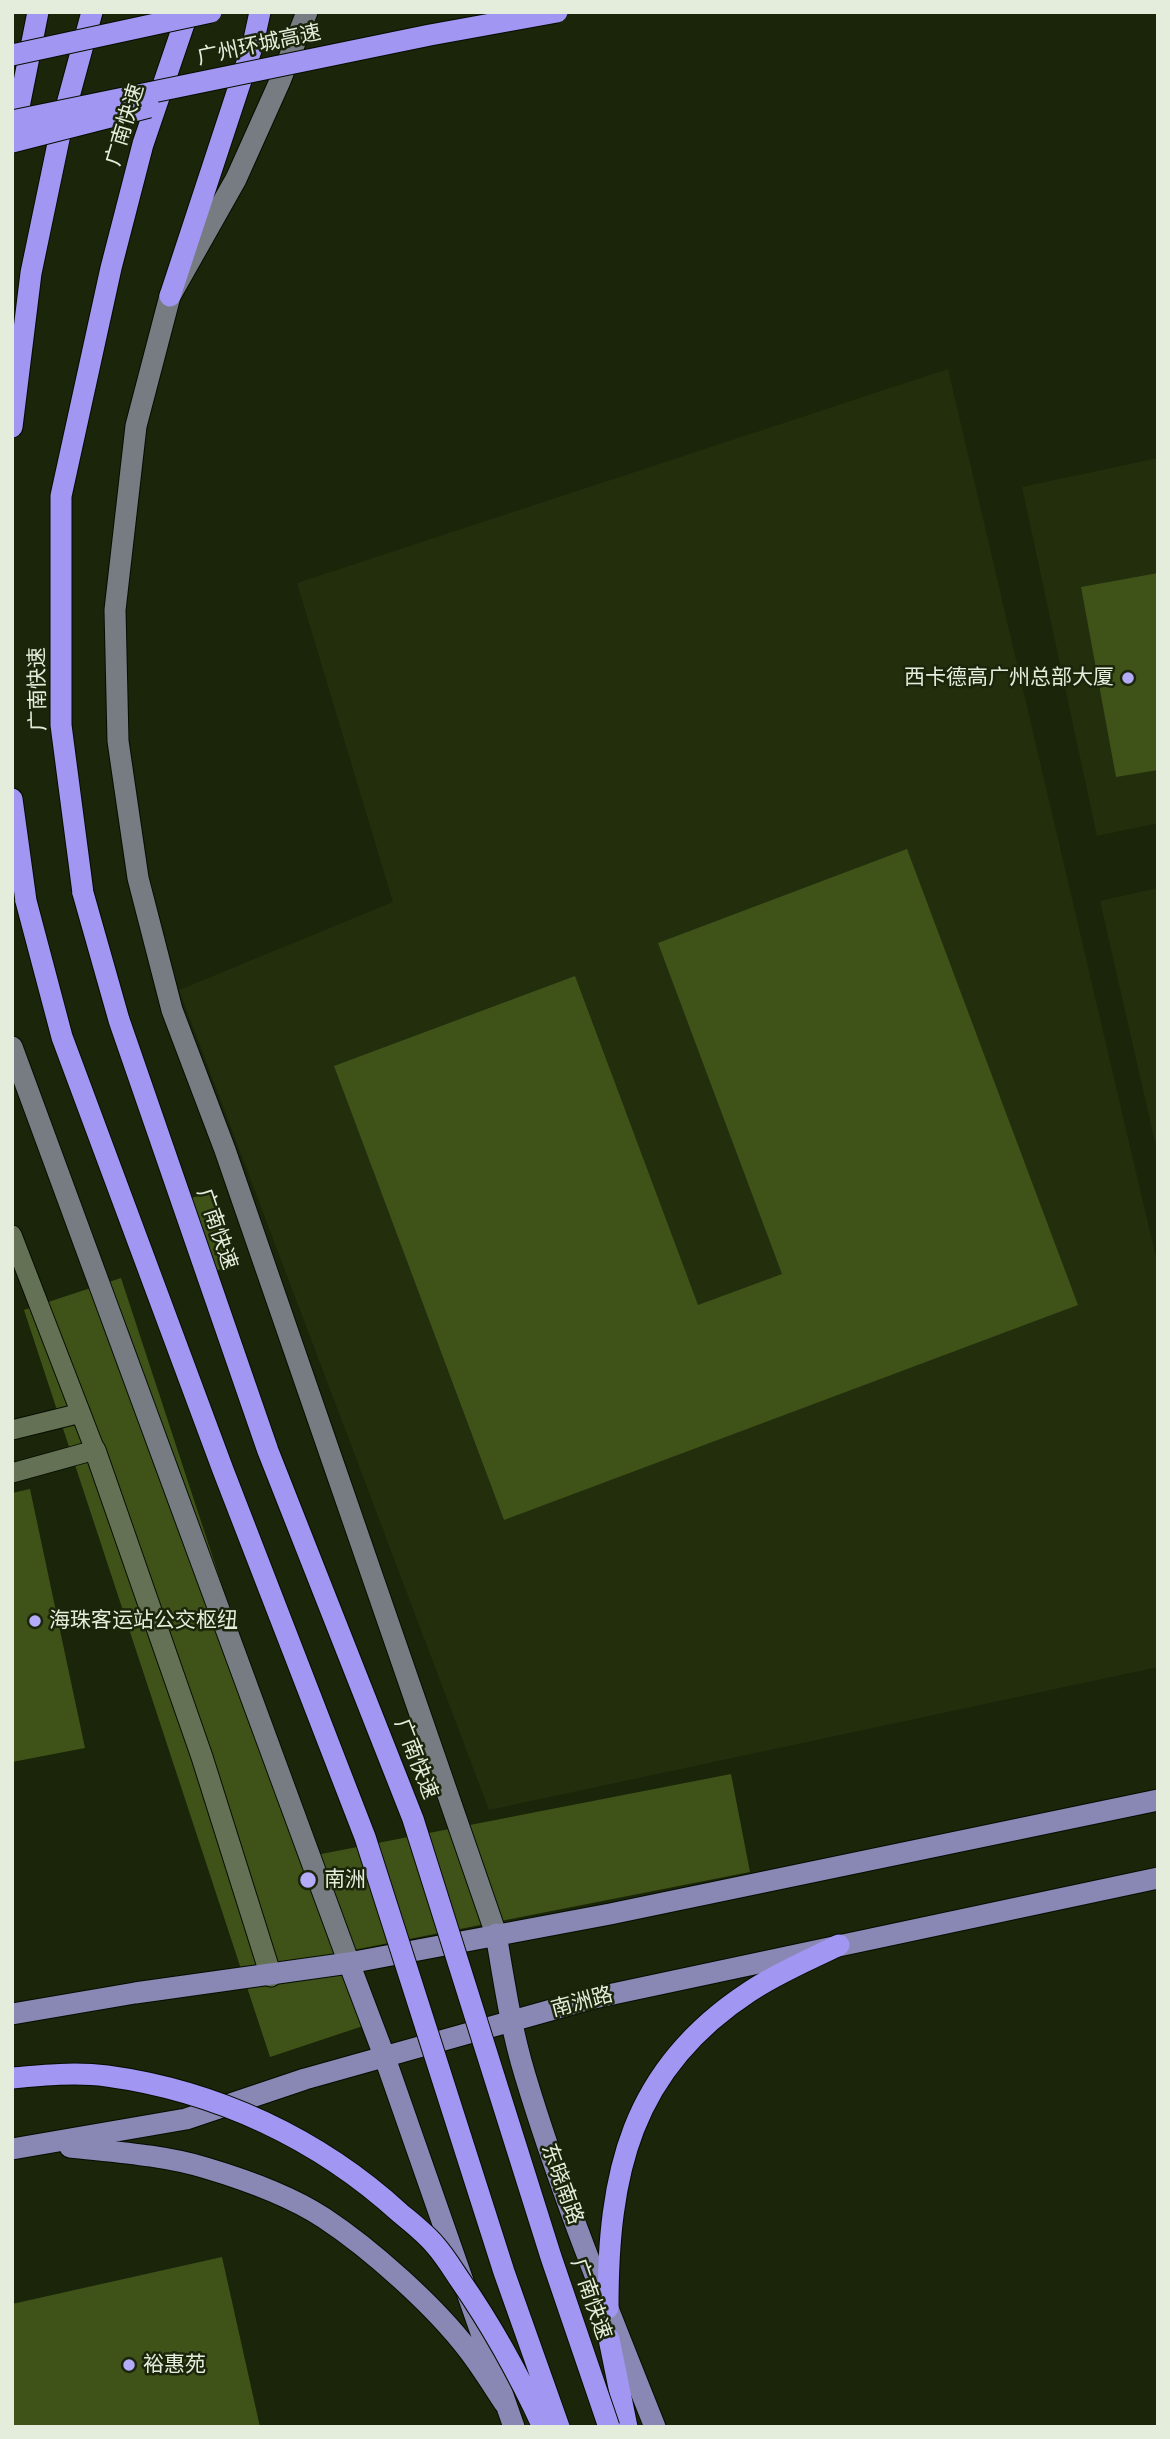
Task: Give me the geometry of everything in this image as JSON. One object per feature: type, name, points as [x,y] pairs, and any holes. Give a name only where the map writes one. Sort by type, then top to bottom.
[{"type":"highway","points":[[38,12],[12,140],[430,35]]},
{"type":"highway","points":[[12,427],[31,273],[64,115],[92,12]]},
{"type":"highway","name":"广南快速","points":[[188,12],[143,144],[111,268],[61,496],[61,725],[83,892],[119,1020],[268,1451],[413,1819],[551,2257],[609,2427]]},
{"type":"highway","name":"广州环城高速","points":[[12,55],[211,12]]},
{"type":"highway","points":[[170,296],[253,44],[260,12]]},
{"type":"highway","name":"广州环城高速","points":[[12,121],[430,35],[557,12]]},
{"type":"highway","points":[[12,799],[26,901],[67,1050],[223,1470],[365,1837],[504,2272],[559,2427]]},
{"type":"highway","points":[[608,2308],[608,2262],[620,2171],[633,2128],[654,2087],[684,2046],[716,2017],[750,1992],[839,1945]]},
{"type":"highway","points":[[12,2077],[63,2074],[106,2076],[152,2084],[220,2102],[314,2146],[377,2191],[435,2244],[484,2315],[520,2377],[543,2427]]},
{"type":"highway","points":[[609,2339],[627,2427]]},
{"type":"main road","points":[[307,12],[280,81],[236,179],[170,296],[136,426],[114,610],[118,741],[138,878],[172,1010],[225,1150],[496,1934]]},
{"type":"main road","points":[[12,1047],[385,2058],[514,2427]]},
{"type":"main road","points":[[12,2014],[135,1993],[349,1963],[610,1914],[1158,1800]]},
{"type":"main road","name":"南洲路","points":[[12,2149],[186,2119],[305,2079],[594,1998],[1158,1878]]},
{"type":"main road","name":"东晓南路","points":[[496,1934],[511,2022],[538,2116],[568,2203],[655,2427]]},
{"type":"main road","points":[[40,2144],[136,2154],[205,2168],[265,2189],[323,2217],[391,2270],[432,2310],[468,2349],[505,2404]]},
{"type":"street","points":[[95,1450],[202,1757],[271,1976]]},
{"type":"lane","points":[[12,1235],[95,1450],[12,1473]]},
{"type":"lane","points":[[12,1430],[80,1413]]},
{"type":"shaded area","points":[[948,369],[1158,1266],[1158,1667],[489,1810],[179,990],[393,902],[297,583]]},
{"type":"shaded area","points":[[1158,458],[1158,823],[1097,836],[1022,487]]},
{"type":"shaded area","points":[[1158,888],[1158,1155],[1100,901]]},
{"type":"building","name":"西卡德高广州总部大厦","points":[[1158,573],[1158,770],[1116,777],[1081,587]]},
{"type":"building","points":[[907,849],[1078,1305],[504,1520],[334,1066],[575,976],[698,1305],[782,1274],[658,943]]},
{"type":"building","points":[[209,1191],[237,1263],[210,1273],[182,1202]]},
{"type":"building","name":"南洲","points":[[121,1278],[311,1856],[731,1774],[750,1872],[343,1952],[366,2025],[270,2057],[24,1310]]},
{"type":"building","name":"海珠客运站公交枢纽","points":[[30,1489],[85,1748],[12,1762],[12,1493]]},
{"type":"building","name":"裕惠苑","points":[[222,2257],[260,2427],[12,2427],[12,2304]]},
{"type":"place","name":"西卡德高广州总部大厦","points":[[1128,678]]},
{"type":"place","name":"海珠客运站公交枢纽","points":[[35,1621]]},
{"type":"place","name":"南洲","points":[[308,1880]]},
{"type":"place","name":"裕惠苑","points":[[129,2365]]}]
